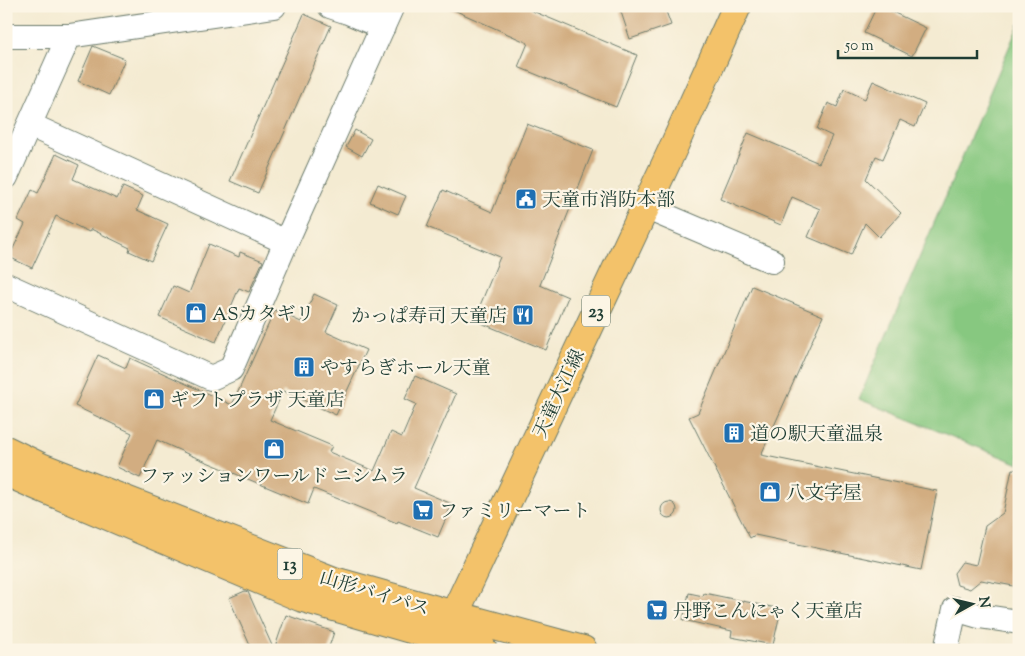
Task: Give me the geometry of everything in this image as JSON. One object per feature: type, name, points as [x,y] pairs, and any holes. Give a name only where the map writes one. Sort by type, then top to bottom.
[{"type":"main road","name":"天童大江線","points":[[454,615],[737,6]]},
{"type":"main road","name":"山形バイパス","points":[[6,450],[41,467],[334,581],[583,650]]},
{"type":"main road","name":"山形バイパス","points":[[6,472],[300,597],[432,643],[483,650]]},
{"type":"street","points":[[6,36],[69,36],[274,6]]},
{"type":"street","points":[[6,285],[211,378],[231,369],[286,242],[388,17],[348,12],[330,6]]},
{"type":"street","points":[[6,177],[69,36]]},
{"type":"street","points":[[30,126],[286,242]]},
{"type":"street","points":[[645,207],[772,260]]},
{"type":"street","points":[[946,650],[956,609],[979,616],[1019,622]]},
{"type":"street","points":[[432,643],[454,615]]},
{"type":"green space","points":[[1019,24],[1019,464],[859,399]]},
{"type":"building","points":[[445,6],[532,6],[530,10],[637,55],[616,107],[518,67],[528,43]]},
{"type":"building","points":[[619,6],[664,6],[671,25],[630,39]]},
{"type":"building","points":[[877,6],[926,28],[912,56],[864,33]]},
{"type":"building","points":[[304,14],[331,26],[258,193],[230,181]]},
{"type":"building","points":[[93,46],[125,59],[109,95],[78,81]]},
{"type":"building","points":[[873,81],[925,104],[915,127],[900,120],[883,159],[876,156],[866,179],[901,213],[879,237],[865,223],[851,255],[808,237],[820,209],[792,197],[781,225],[720,199],[748,133],[819,163],[832,136],[817,129],[828,103],[837,107],[844,89],[865,99]]},
{"type":"building","points":[[527,124],[593,150],[540,285],[568,297],[546,350],[474,320],[500,257],[427,227],[443,190],[492,212]]},
{"type":"building","points":[[355,130],[371,139],[362,156],[346,147]]},
{"type":"building","points":[[56,154],[79,165],[73,179],[117,199],[123,187],[143,196],[137,210],[168,224],[151,261],[129,251],[130,248],[91,229],[89,232],[56,216],[32,268],[9,257],[25,224],[18,220],[32,190],[38,193]]},
{"type":"building","points":[[378,184],[406,196],[398,214],[370,202]]},
{"type":"building","points":[[209,244],[239,257],[240,252],[263,261],[249,292],[239,288],[216,342],[159,317],[173,286],[189,293]]},
{"type":"building","name":"道の駅天童温泉","points":[[752,286],[823,316],[761,455],[937,491],[921,570],[755,535],[750,538],[689,417],[698,413]]},
{"type":"building","points":[[314,294],[338,305],[326,332],[366,350],[336,415],[283,391],[270,420],[332,446],[329,452],[374,471],[391,432],[402,437],[416,404],[405,399],[415,376],[456,394],[414,488],[452,504],[438,537],[398,521],[397,523],[314,489],[308,504],[157,440],[140,478],[117,467],[132,433],[75,406],[98,355],[126,368],[130,358],[232,405],[275,310],[301,322]]},
{"type":"building","points":[[1012,469],[1019,470],[1019,587],[981,580],[970,589],[957,585],[954,573],[962,562],[976,565],[985,526],[1003,513]]},
{"type":"building","points":[[669,502],[675,504],[677,510],[675,516],[669,518],[663,516],[661,510],[663,504]]},
{"type":"building","points":[[245,591],[248,592],[274,650],[252,650],[229,598]]},
{"type":"building","points":[[689,593],[703,596],[704,593],[781,609],[773,645],[731,637],[732,631],[683,620]]},
{"type":"building","points":[[286,615],[334,632],[328,650],[274,650]]},
{"type":"place","name":"天童市消防本部","points":[[526,199]]},
{"type":"place","name":"ASカタギリ","points":[[196,313]]},
{"type":"place","name":"かっぱ寿司 天童店","points":[[523,315]]},
{"type":"place","name":"やすらぎホール天童","points":[[304,367]]},
{"type":"place","name":"ギフトプラザ 天童店","points":[[154,399]]},
{"type":"place","name":"道の駅天童温泉","points":[[734,433]]},
{"type":"place","name":"ファッションワールド ニシムラ","points":[[274,449]]},
{"type":"place","name":"八文字屋","points":[[770,492]]},
{"type":"place","name":"ファミリーマート","points":[[423,510]]},
{"type":"place","name":"丹野こんにゃく天童店","points":[[657,610]]}]
